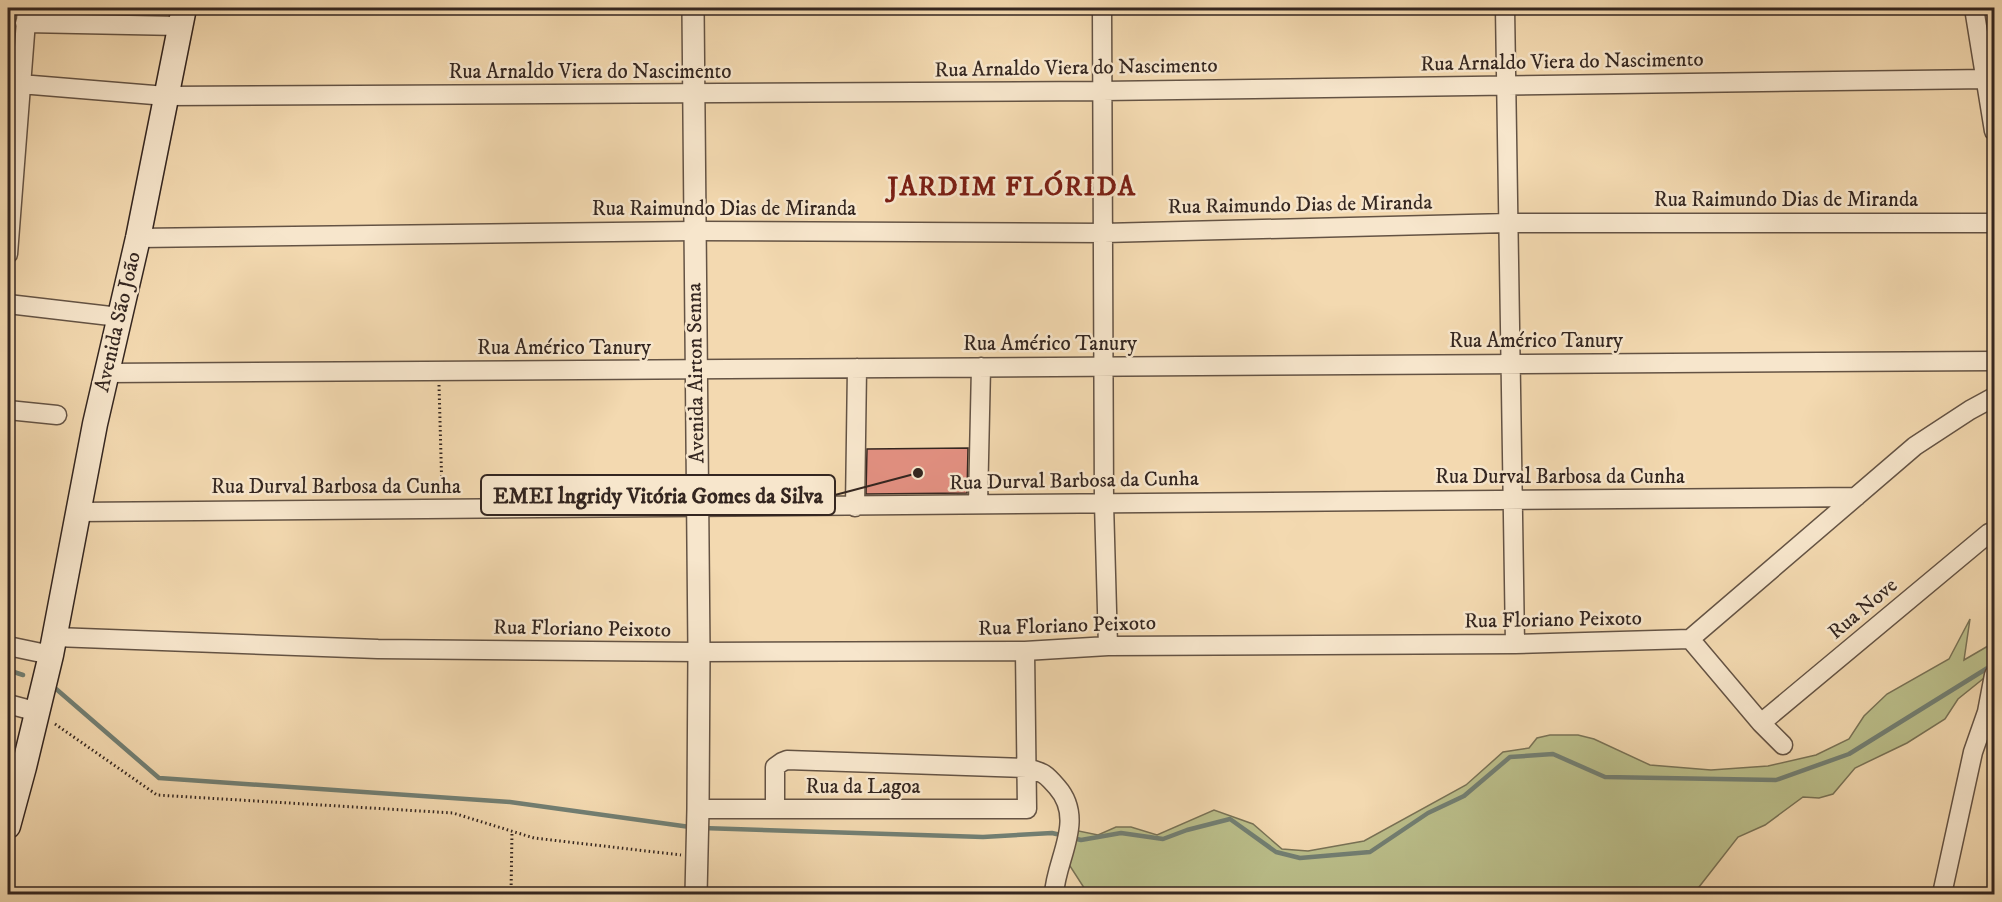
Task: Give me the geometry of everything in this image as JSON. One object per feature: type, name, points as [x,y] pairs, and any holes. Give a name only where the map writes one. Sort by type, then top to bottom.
[{"type":"main road","name":"Avenida São João","points":[[8,826],[53,646],[77,512],[106,373],[138,238],[182,17]]},
{"type":"street","name":"Avenida Airton Senna","points":[[693,8],[699,652],[696,894]]},
{"type":"street","points":[[1102,8],[1104,503],[1108,646]]},
{"type":"street","points":[[1504,8],[1515,644]]},
{"type":"street","points":[[1974,8],[1994,130]]},
{"type":"street","points":[[8,254],[14,83],[26,15],[182,17]]},
{"type":"street","name":"Rua Arnaldo Viera do Nascimento","points":[[14,83],[166,96],[1102,91],[1987,79]]},
{"type":"street","name":"Rua Raimundo Dias de Miranda","points":[[138,238],[695,231],[1104,233],[1508,223],[1995,223]]},
{"type":"street","points":[[8,304],[119,317]]},
{"type":"street","name":"Rua Américo Tanury","points":[[106,373],[1995,361]]},
{"type":"street","points":[[978,504],[981,367]]},
{"type":"street","points":[[855,507],[857,368]]},
{"type":"street","points":[[1783,745],[1761,723],[1690,639],[1915,446],[1970,410],[1995,397]]},
{"type":"street","points":[[8,410],[57,415]]},
{"type":"street","name":"Rua Durval Barbosa da Cunha","points":[[77,512],[1856,497]]},
{"type":"street","name":"Rua Nove","points":[[1761,723],[1989,533],[1995,531]]},
{"type":"street","name":"Rua Floriano Peixoto","points":[[8,646],[699,652],[1025,651],[1108,646],[1515,644],[1690,639]]},
{"type":"street","points":[[1025,651],[1027,768]]},
{"type":"street","points":[[1942,894],[1973,752],[1991,707],[1995,675]]},
{"type":"street","points":[[8,704],[38,712]]},
{"type":"street","points":[[775,809],[774,771],[778,764],[787,760],[1027,768],[1045,773],[1062,793],[1071,820],[1054,887]]},
{"type":"street","name":"Rua da Lagoa","points":[[698,812],[775,809],[995,810],[1028,808],[1027,768]]},
{"type":"path","points":[[438,371],[443,509]]},
{"type":"path","points":[[38,712],[157,795],[453,813],[534,838],[697,852]]},
{"type":"path","points":[[511,894],[512,831]]},
{"type":"green space","points":[[8,8],[23,8],[16,75],[8,79]]},
{"type":"green space","points":[[1970,619],[1964,660],[1988,646],[1994,670],[1958,699],[1945,719],[1907,743],[1855,768],[1833,794],[1819,798],[1803,797],[1765,825],[1738,837],[1695,894],[1088,894],[1059,849],[1069,829],[1098,835],[1116,827],[1131,827],[1157,835],[1214,810],[1253,824],[1282,849],[1308,851],[1364,841],[1466,785],[1503,752],[1529,748],[1537,738],[1550,735],[1578,735],[1594,739],[1650,765],[1711,770],[1768,766],[1816,755],[1849,739],[1864,716],[1887,694],[1949,659]]},
{"type":"building","points":[[968,448],[967,493],[866,494],[867,449]]},
{"type":"waterway","points":[[1073,838],[1081,840],[1121,833],[1163,839],[1230,819],[1276,852],[1300,858],[1370,852],[1428,813],[1464,796],[1510,757],[1553,754],[1605,777],[1776,780],[1849,754],[1994,664]]},
{"type":"waterway","points":[[8,670],[23,675]]},
{"type":"waterway","points":[[55,688],[159,778],[510,802],[690,827]]},
{"type":"waterway","points":[[702,828],[983,837],[1052,833],[1065,836]]},
{"type":"place","name":"EMEI lngridy Vitória Gomes da Silva","points":[[918,473]]},
{"type":"district","name":"JARDIM FLÓRIDA","points":[[1012,187]]}]
